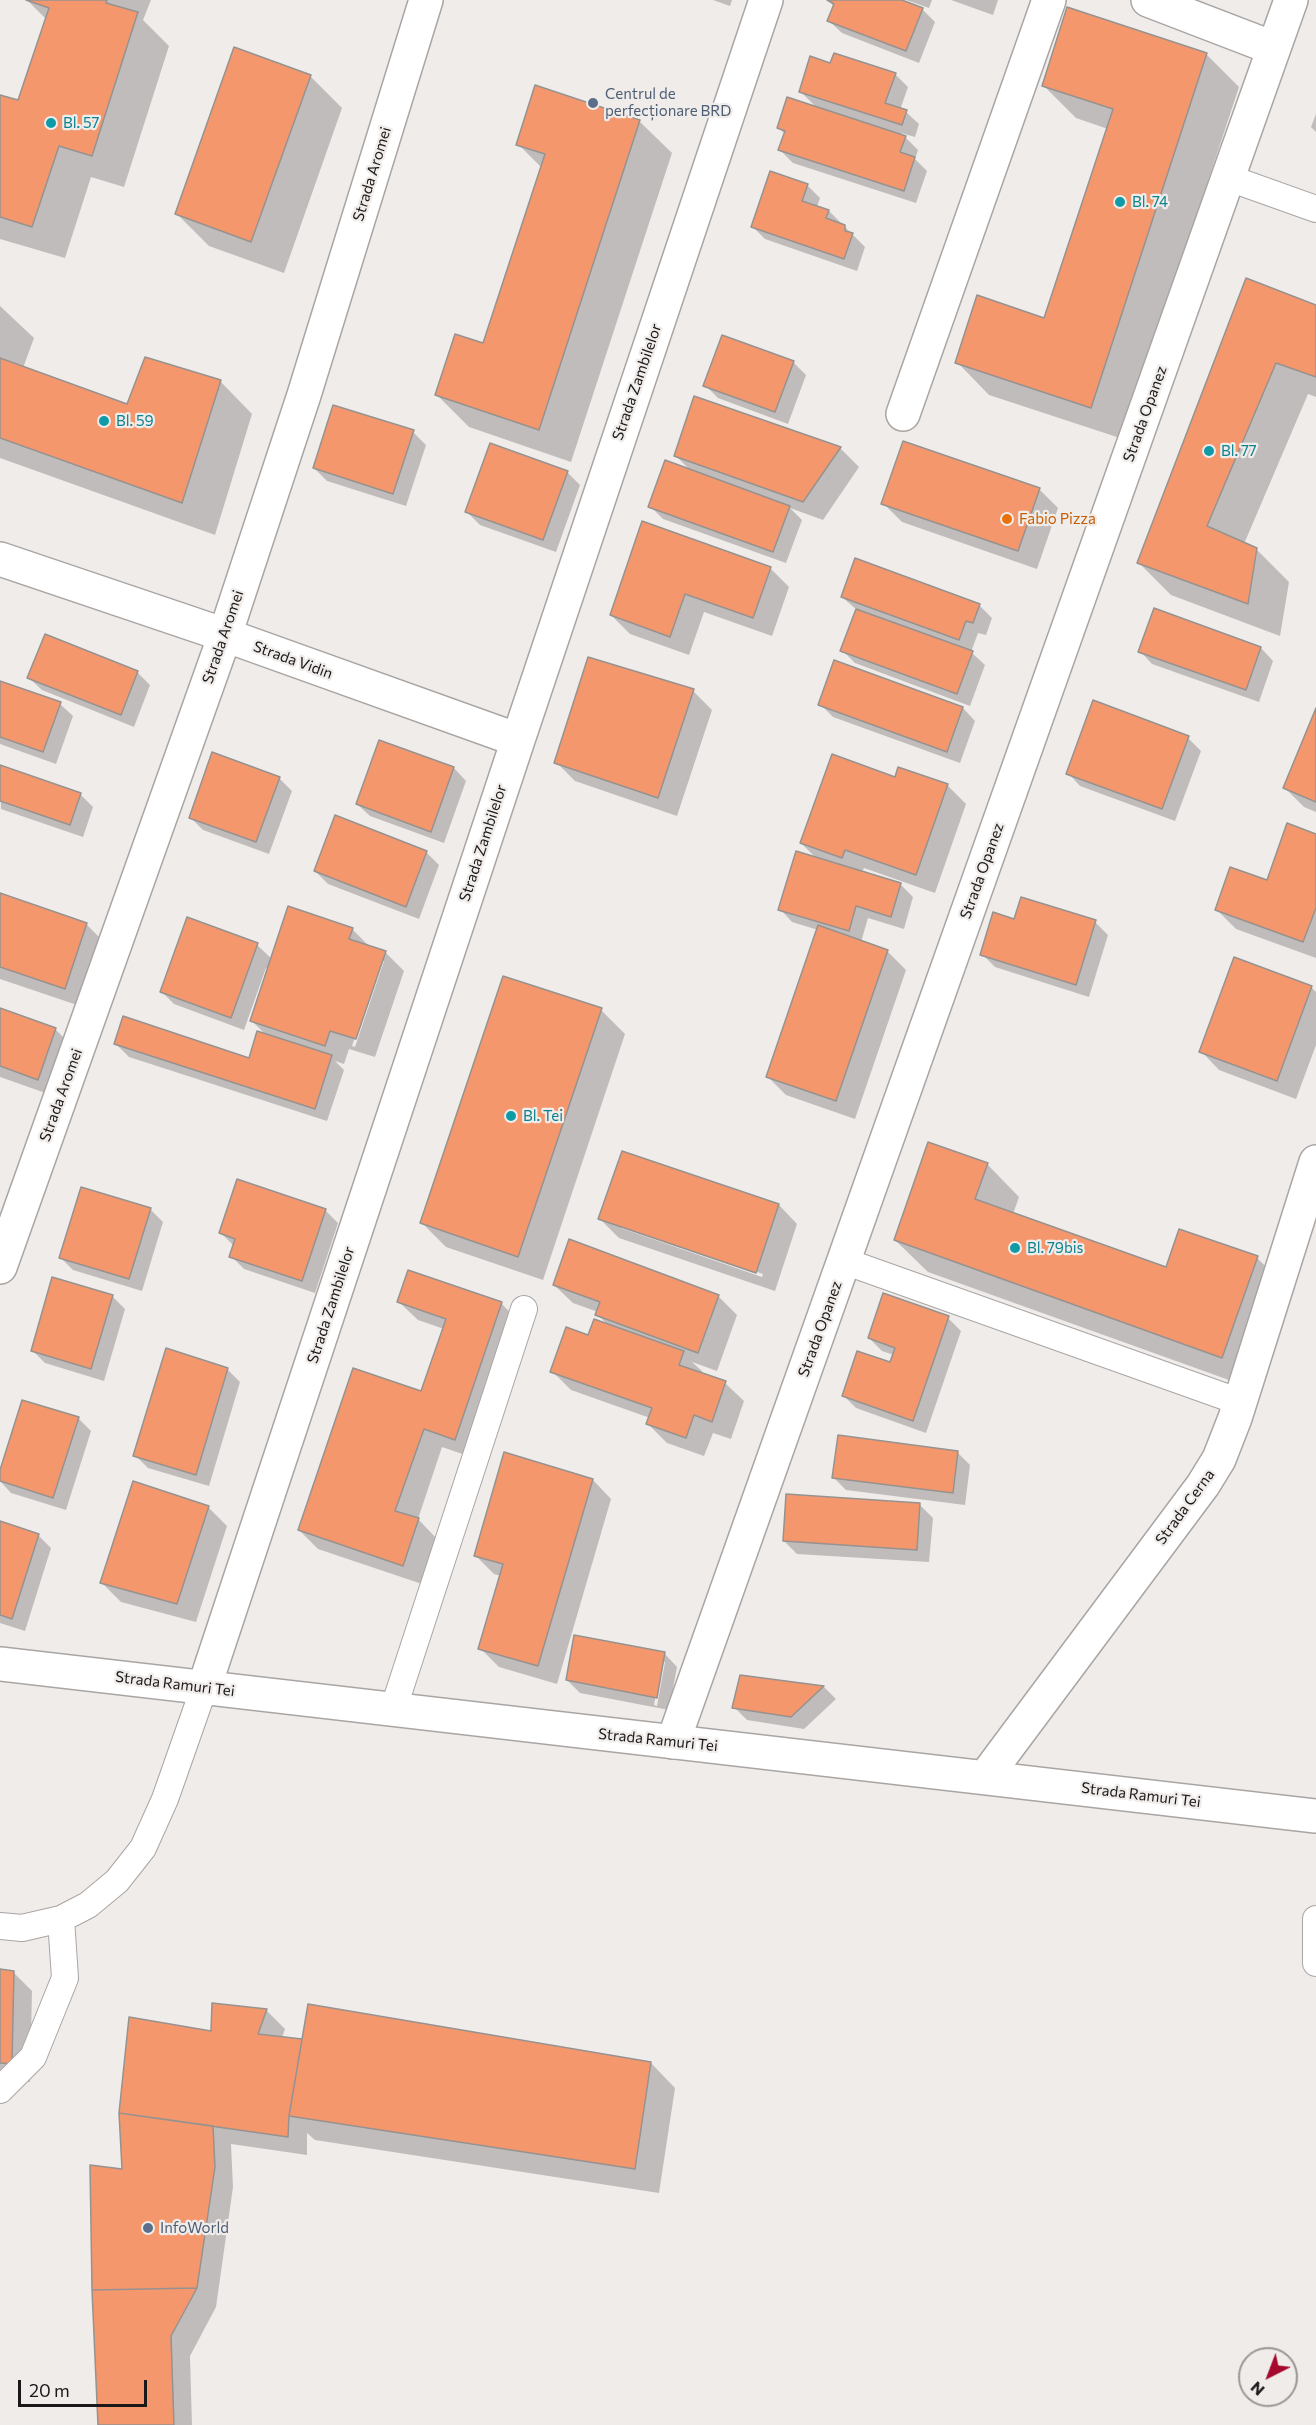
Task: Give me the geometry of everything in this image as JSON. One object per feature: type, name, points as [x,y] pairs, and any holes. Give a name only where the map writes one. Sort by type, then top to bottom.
[{"type":"street","name":"Strada Aromei","points":[[0,1267],[225,635],[304,395],[426,0]]},
{"type":"street","name":"Strada Zambilelor","points":[[204,1688],[766,0]]},
{"type":"street","points":[[903,414],[1049,0]]},
{"type":"street","points":[[1148,0],[1273,48]]},
{"type":"street","name":"Strada Opanez","points":[[673,1743],[1291,0]]},
{"type":"street","name":"Strada Vidin","points":[[0,559],[225,635],[518,740]]},
{"type":"street","name":"Strada Cerna","points":[[986,1776],[1203,1485],[1219,1459],[1240,1402],[1316,1162]]},
{"type":"street","name":"Strada Ramuri Tei","points":[[0,1664],[673,1743],[986,1776],[1316,1816]]},
{"type":"lane","points":[[1229,178],[1316,209]]},
{"type":"lane","points":[[844,1261],[1240,1402]]},
{"type":"lane","points":[[393,1710],[524,1310]]},
{"type":"lane","points":[[0,1926],[21,1928],[61,1919],[88,1905],[117,1881],[143,1848],[165,1799],[204,1688]]},
{"type":"lane","points":[[0,2090],[33,2057],[65,1978],[61,1919]]},
{"type":"lane","points":[[1316,1919],[1316,1963]]},
{"type":"building","name":"Bl. 57","points":[[26,0],[107,0],[106,3],[138,12],[92,156],[59,146],[32,227],[0,217],[0,95],[18,100],[49,8]]},
{"type":"building","points":[[827,0],[902,0],[923,8],[906,51],[827,21],[834,4]]},
{"type":"building","name":"Bl. 74","points":[[1067,7],[1207,53],[1091,408],[955,363],[977,295],[1044,318],[1113,109],[1042,86]]},
{"type":"building","points":[[234,47],[311,75],[251,242],[175,214]]},
{"type":"building","points":[[834,53],[896,73],[885,103],[907,110],[902,125],[799,92],[810,56],[830,63]]},
{"type":"building","points":[[535,85],[640,120],[539,430],[435,395],[455,334],[483,343],[545,154],[516,145]]},
{"type":"building","points":[[787,97],[906,136],[900,152],[915,157],[904,191],[778,150],[785,131],[777,128]]},
{"type":"building","points":[[770,171],[808,184],[802,201],[829,210],[826,218],[845,225],[845,231],[853,233],[844,259],[751,227]]},
{"type":"building","name":"Bl. 77","points":[[1246,278],[1316,305],[1316,377],[1276,363],[1207,526],[1257,548],[1248,604],[1137,563]]},
{"type":"building","points":[[722,335],[794,361],[775,412],[703,386]]},
{"type":"building","name":"Bl. 59","points":[[145,357],[221,380],[182,503],[0,438],[0,358],[127,404]]},
{"type":"building","points":[[694,396],[841,447],[803,502],[674,456]]},
{"type":"building","points":[[333,405],[414,430],[393,494],[313,468]]},
{"type":"building","points":[[903,441],[1040,488],[1018,551],[881,504]]},
{"type":"building","points":[[490,443],[568,471],[543,540],[465,512]]},
{"type":"building","points":[[665,460],[790,506],[773,552],[648,507]]},
{"type":"building","points":[[642,521],[771,567],[753,618],[685,594],[670,637],[610,615]]},
{"type":"building","points":[[855,558],[980,604],[973,623],[966,621],[959,640],[841,597]]},
{"type":"building","points":[[1154,608],[1261,647],[1246,690],[1138,652]]},
{"type":"building","points":[[856,609],[973,651],[957,694],[840,651]]},
{"type":"building","points":[[45,634],[138,671],[121,715],[27,678]]},
{"type":"building","points":[[588,657],[694,689],[658,798],[554,763]]},
{"type":"building","points":[[834,660],[963,707],[947,752],[818,705]]},
{"type":"building","points":[[0,681],[61,702],[43,752],[0,737]]},
{"type":"building","points":[[1093,700],[1189,736],[1162,809],[1066,774]]},
{"type":"building","points":[[1316,708],[1316,802],[1283,788]]},
{"type":"building","points":[[379,740],[454,767],[431,832],[356,804]]},
{"type":"building","points":[[212,752],[280,777],[256,842],[189,818]]},
{"type":"building","points":[[832,754],[895,777],[898,767],[948,784],[916,875],[845,850],[842,858],[800,843]]},
{"type":"building","points":[[0,765],[81,793],[70,825],[0,801]]},
{"type":"building","points":[[335,815],[427,851],[406,907],[314,871]]},
{"type":"building","points":[[1287,823],[1316,834],[1316,908],[1303,942],[1215,910],[1230,867],[1267,880]]},
{"type":"building","points":[[796,851],[901,883],[891,917],[856,906],[849,931],[778,910]]},
{"type":"building","points":[[0,893],[87,923],[65,989],[0,967]]},
{"type":"building","points":[[1021,897],[1096,920],[1076,985],[980,955],[993,912],[1014,919]]},
{"type":"building","points":[[288,906],[353,928],[349,939],[386,951],[356,1039],[330,1031],[325,1046],[250,1021]]},
{"type":"building","points":[[187,917],[258,943],[231,1018],[160,992]]},
{"type":"building","points":[[818,925],[888,950],[836,1101],[766,1077]]},
{"type":"building","points":[[1234,957],[1312,986],[1277,1081],[1199,1052]]},
{"type":"building","name":"Bl. Tei","points":[[503,976],[602,1008],[518,1257],[420,1223]]},
{"type":"building","points":[[0,1008],[56,1028],[38,1080],[0,1066]]},
{"type":"building","points":[[123,1016],[249,1058],[257,1031],[332,1055],[315,1109],[114,1044]]},
{"type":"building","name":"Bl. 79bis","points":[[928,1142],[988,1163],[975,1199],[1166,1267],[1179,1229],[1258,1256],[1222,1358],[894,1240]]},
{"type":"building","points":[[622,1151],[779,1204],[756,1273],[598,1219]]},
{"type":"building","points":[[237,1179],[326,1209],[302,1281],[229,1257],[235,1239],[219,1233]]},
{"type":"building","points":[[81,1187],[151,1208],[129,1279],[59,1258]]},
{"type":"building","points":[[569,1239],[719,1295],[698,1353],[595,1315],[600,1302],[553,1285]]},
{"type":"building","points":[[408,1270],[502,1302],[455,1440],[424,1429],[395,1511],[419,1518],[403,1566],[298,1530],[353,1368],[421,1391],[446,1319],[397,1302]]},
{"type":"building","points":[[52,1277],[113,1295],[91,1369],[31,1351]]},
{"type":"building","points":[[883,1293],[949,1316],[913,1421],[842,1396],[857,1351],[890,1362],[895,1348],[868,1338]]},
{"type":"building","points":[[594,1319],[684,1351],[679,1365],[726,1381],[712,1422],[694,1415],[686,1438],[646,1424],[652,1408],[550,1372],[566,1327],[588,1335]]},
{"type":"building","points":[[166,1348],[228,1368],[196,1475],[133,1456]]},
{"type":"building","points":[[22,1400],[79,1417],[53,1498],[0,1481],[0,1470]]},
{"type":"building","points":[[838,1435],[958,1451],[953,1493],[832,1478]]},
{"type":"building","points":[[504,1452],[593,1479],[538,1666],[478,1649],[503,1564],[474,1556]]},
{"type":"building","points":[[133,1481],[209,1506],[177,1604],[100,1583]]},
{"type":"building","points":[[786,1494],[920,1503],[917,1550],[783,1541]]},
{"type":"building","points":[[0,1521],[39,1534],[12,1619],[0,1615]]},
{"type":"building","points":[[574,1635],[665,1652],[657,1698],[566,1680]]},
{"type":"building","points":[[740,1675],[824,1686],[791,1717],[732,1708]]},
{"type":"building","points":[[0,1969],[14,1971],[12,2064],[0,2063]]},
{"type":"building","points":[[212,2003],[267,2009],[258,2034],[302,2039],[289,2116],[288,2137],[119,2113],[129,2017],[211,2031]]},
{"type":"building","points":[[308,2004],[651,2062],[635,2169],[289,2116]]},
{"type":"building","name":"InfoWorld","points":[[119,2113],[213,2126],[215,2167],[197,2288],[92,2290],[90,2165],[122,2169]]},
{"type":"building","points":[[197,2288],[171,2336],[174,2425],[98,2425],[92,2290]]},
{"type":"place","name":"Centrul de perfecționare BRD","points":[[593,103]]},
{"type":"place","name":"Bl. 57","points":[[51,123]]},
{"type":"place","name":"Bl. 74","points":[[1120,202]]},
{"type":"place","name":"Bl. 59","points":[[104,421]]},
{"type":"place","name":"Bl. 77","points":[[1209,451]]},
{"type":"place","name":"Fabio Pizza","points":[[1007,519]]},
{"type":"place","name":"Bl. Tei","points":[[511,1116]]},
{"type":"place","name":"Bl. 79bis","points":[[1015,1248]]},
{"type":"place","name":"InfoWorld","points":[[148,2228]]}]
